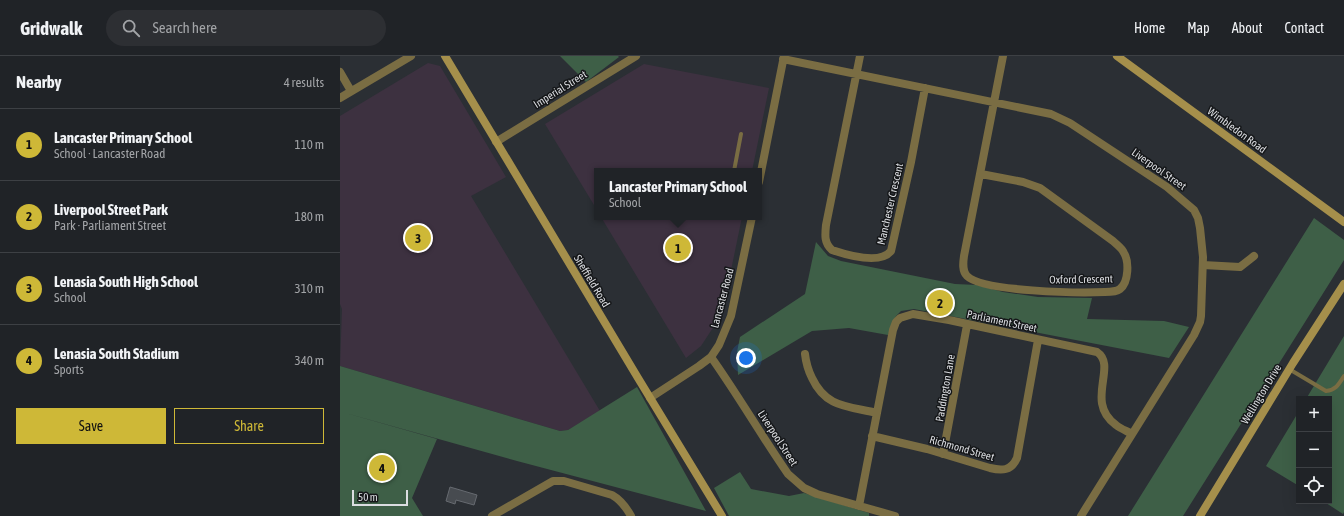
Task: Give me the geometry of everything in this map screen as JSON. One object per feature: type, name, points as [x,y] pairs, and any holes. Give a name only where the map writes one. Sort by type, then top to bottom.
[{"type":"street","points":[[340,98],[410,56]]},
{"type":"street","name":"Sheffield Road","points":[[445,56],[722,516]]},
{"type":"street","name":"Imperial Street","points":[[496,142],[636,56]]},
{"type":"street","points":[[856,73],[860,56]]},
{"type":"street","name":"Oxford Crescent","points":[[980,174],[1023,182],[1040,188],[1101,232],[1125,254],[1127,273],[1124,285],[1116,291],[1105,292],[1047,291],[979,283],[964,273],[963,262],[993,102],[1003,56]]},
{"type":"street","name":"Wimbledon Road","points":[[1117,56],[1344,222]]},
{"type":"street","points":[[762,168],[784,58]]},
{"type":"street","name":"Liverpool Street","points":[[784,58],[1029,109],[1061,118],[1167,187],[1194,210],[1198,218],[1203,257],[1201,316],[1198,328],[1081,516]]},
{"type":"street","points":[[340,72],[351,91]]},
{"type":"street","name":"Manchester Crescent","points":[[856,73],[825,233],[828,247],[839,252],[873,259],[884,257],[892,251],[925,88]]},
{"type":"street","name":"Lancaster Road","points":[[650,398],[711,357],[721,341],[731,316],[751,220]]},
{"type":"street","points":[[1203,265],[1240,267],[1254,256]]},
{"type":"street","name":"Wellington Drive","points":[[1202,515],[1289,369],[1344,284]]},
{"type":"street","name":"Parliament Street","points":[[859,506],[896,322],[900,318],[913,314],[1091,350],[1101,355],[1104,365],[1100,395],[1102,408],[1105,414],[1115,425],[1132,434]]},
{"type":"street","name":"Paddington Lane","points":[[943,454],[967,325]]},
{"type":"street","name":"Richmond Street","points":[[872,436],[999,470],[1007,470],[1014,464],[1017,458],[1038,340]]},
{"type":"street","points":[[805,354],[808,370],[820,392],[826,398],[843,405],[877,412]]},
{"type":"street","name":"Liverpool Street","points":[[711,357],[732,386],[757,428],[794,481],[817,494],[895,516]]},
{"type":"street","points":[[492,516],[548,484],[559,481],[612,495],[622,502],[631,516]]},
{"type":"lane","points":[[735,168],[741,134]]},
{"type":"lane","points":[[1289,369],[1326,391],[1334,389],[1344,376]]},
{"type":"shaded area","points":[[428,63],[440,66],[506,177],[471,196],[600,411],[568,430],[560,431],[340,366],[342,309],[340,304],[340,116]]},
{"type":"shaded area","points":[[644,64],[769,88],[753,168],[594,168],[594,205],[545,124]]},
{"type":"shaded area","points":[[603,220],[741,220],[722,314],[701,346],[686,358]]},
{"type":"green space","points":[[560,56],[618,56],[619,57],[586,82]]},
{"type":"green space","points":[[1314,218],[1344,240],[1344,260],[1183,516],[1128,516]]},
{"type":"green space","points":[[816,242],[828,256],[841,261],[955,284],[977,285],[1003,292],[1038,297],[1092,298],[1087,319],[1164,321],[1189,327],[1169,358],[914,309],[901,311],[896,316],[888,335],[849,328],[812,331],[738,375],[737,352],[740,337],[805,294]]},
{"type":"green space","points":[[1344,336],[1343,514],[1328,504],[1332,504],[1332,396],[1308,396]]},
{"type":"green space","points":[[340,366],[560,431],[568,430],[637,387],[706,511],[517,461],[342,412],[437,439],[412,498],[423,516],[340,516]]},
{"type":"green space","points":[[1296,416],[1296,484],[1266,466]]},
{"type":"green space","points":[[740,472],[751,489],[789,496],[804,493],[869,513],[869,516],[729,516],[714,488]]},
{"type":"building","points":[[450,487],[477,495],[474,505],[456,500],[455,504],[446,501]]},
{"type":"place","name":"Lenasia South High School","points":[[418,238]]},
{"type":"place","name":"Lancaster Primary School","points":[[678,248]]},
{"type":"place","name":"Liverpool Street Park","points":[[940,303]]},
{"type":"place","name":"Lenasia South Stadium","points":[[382,468]]}]
